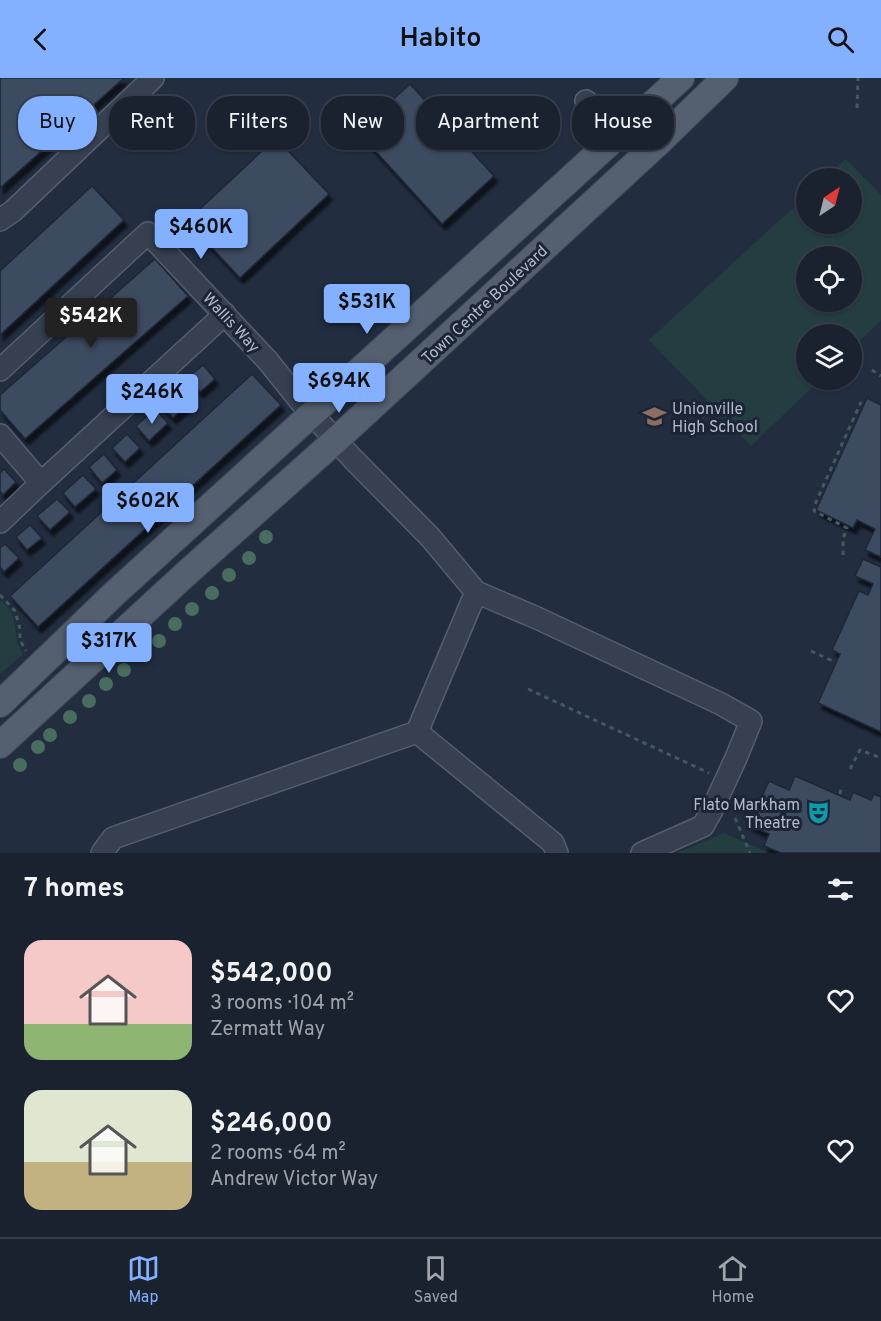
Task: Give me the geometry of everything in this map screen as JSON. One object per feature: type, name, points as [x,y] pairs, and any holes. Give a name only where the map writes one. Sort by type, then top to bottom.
[{"type":"main road","name":"Town Centre Boulevard","points":[[661,96],[681,78]]},
{"type":"main road","name":"Town Centre Boulevard","points":[[0,745],[189,571],[336,440],[658,143],[725,78]]},
{"type":"main road","name":"Town Centre Boulevard","points":[[0,704],[115,593],[602,150]]},
{"type":"street","points":[[0,220],[153,78]]},
{"type":"street","name":"Wallis Way","points":[[0,370],[148,233],[268,361],[300,401],[336,440],[430,537],[476,592]]},
{"type":"street","points":[[0,522],[225,314]]},
{"type":"street","points":[[0,435],[41,483]]},
{"type":"street","points":[[102,853],[113,838],[417,732],[476,592],[721,704],[751,722],[703,826],[642,853]]},
{"type":"street","points":[[417,732],[553,843],[557,853]]},
{"type":"path","points":[[857,108],[858,78]]},
{"type":"path","points":[[872,370],[881,376]]},
{"type":"path","points":[[843,555],[843,540],[848,528],[814,511],[861,402]]},
{"type":"path","points":[[0,595],[15,611],[20,629],[20,640],[26,651]]},
{"type":"path","points":[[811,651],[835,662]]},
{"type":"path","points":[[528,689],[726,780]]},
{"type":"path","points":[[850,769],[860,750],[881,758]]},
{"type":"path","points":[[735,818],[750,853]]},
{"type":"green space","points":[[846,159],[855,168],[836,168]]},
{"type":"green space","points":[[862,175],[881,195],[881,320],[862,338],[862,324],[796,324],[796,390],[810,390],[751,446],[649,340],[796,205],[796,234],[862,234]]},
{"type":"green space","points":[[0,600],[10,610],[14,619],[17,642],[23,654],[0,674]]},
{"type":"green space","points":[[724,833],[770,853],[677,853]]},
{"type":"building","points":[[0,78],[124,78],[97,102],[97,96],[18,96],[18,150],[43,150],[0,188]]},
{"type":"building","points":[[410,84],[421,96],[416,96],[416,150],[470,150],[494,176],[442,224],[374,150],[404,150],[404,96],[397,96]]},
{"type":"building","points":[[263,150],[287,150],[329,194],[240,278],[187,221]]},
{"type":"building","points":[[92,186],[124,220],[0,335],[0,271]]},
{"type":"building","points":[[155,259],[188,296],[25,439],[0,410],[0,395]]},
{"type":"building","points":[[203,365],[215,379],[200,392],[188,378]]},
{"type":"building","points":[[252,374],[281,405],[38,627],[10,596]]},
{"type":"building","points":[[180,387],[192,400],[173,418],[161,405]]},
{"type":"building","points":[[867,398],[881,405],[881,557],[865,550],[875,529],[857,520],[853,528],[816,510]]},
{"type":"building","points":[[155,409],[168,423],[149,441],[136,426]]},
{"type":"building","points":[[127,434],[140,448],[125,462],[112,448]]},
{"type":"building","points":[[104,454],[117,470],[102,483],[89,467]]},
{"type":"building","points":[[4,469],[16,482],[3,495],[0,491],[0,473]]},
{"type":"building","points":[[83,475],[96,489],[75,507],[63,493]]},
{"type":"building","points":[[57,499],[70,512],[50,530],[37,516]]},
{"type":"building","points":[[30,525],[42,538],[27,550],[16,537]]},
{"type":"building","points":[[5,544],[19,558],[4,572],[0,567],[0,548]]},
{"type":"building","points":[[863,559],[881,567],[881,732],[818,703],[840,654],[832,650],[859,591],[868,595],[873,584],[855,576]]},
{"type":"building","name":"Flato Markham Theatre","points":[[795,776],[850,800],[853,792],[871,800],[874,794],[881,797],[881,853],[781,853],[764,846],[769,834],[749,825],[769,781],[789,790]]},
{"type":"place","name":"Unionville High School","points":[[654,417]]},
{"type":"place","name":"Flato Markham Theatre","points":[[818,813]]}]
